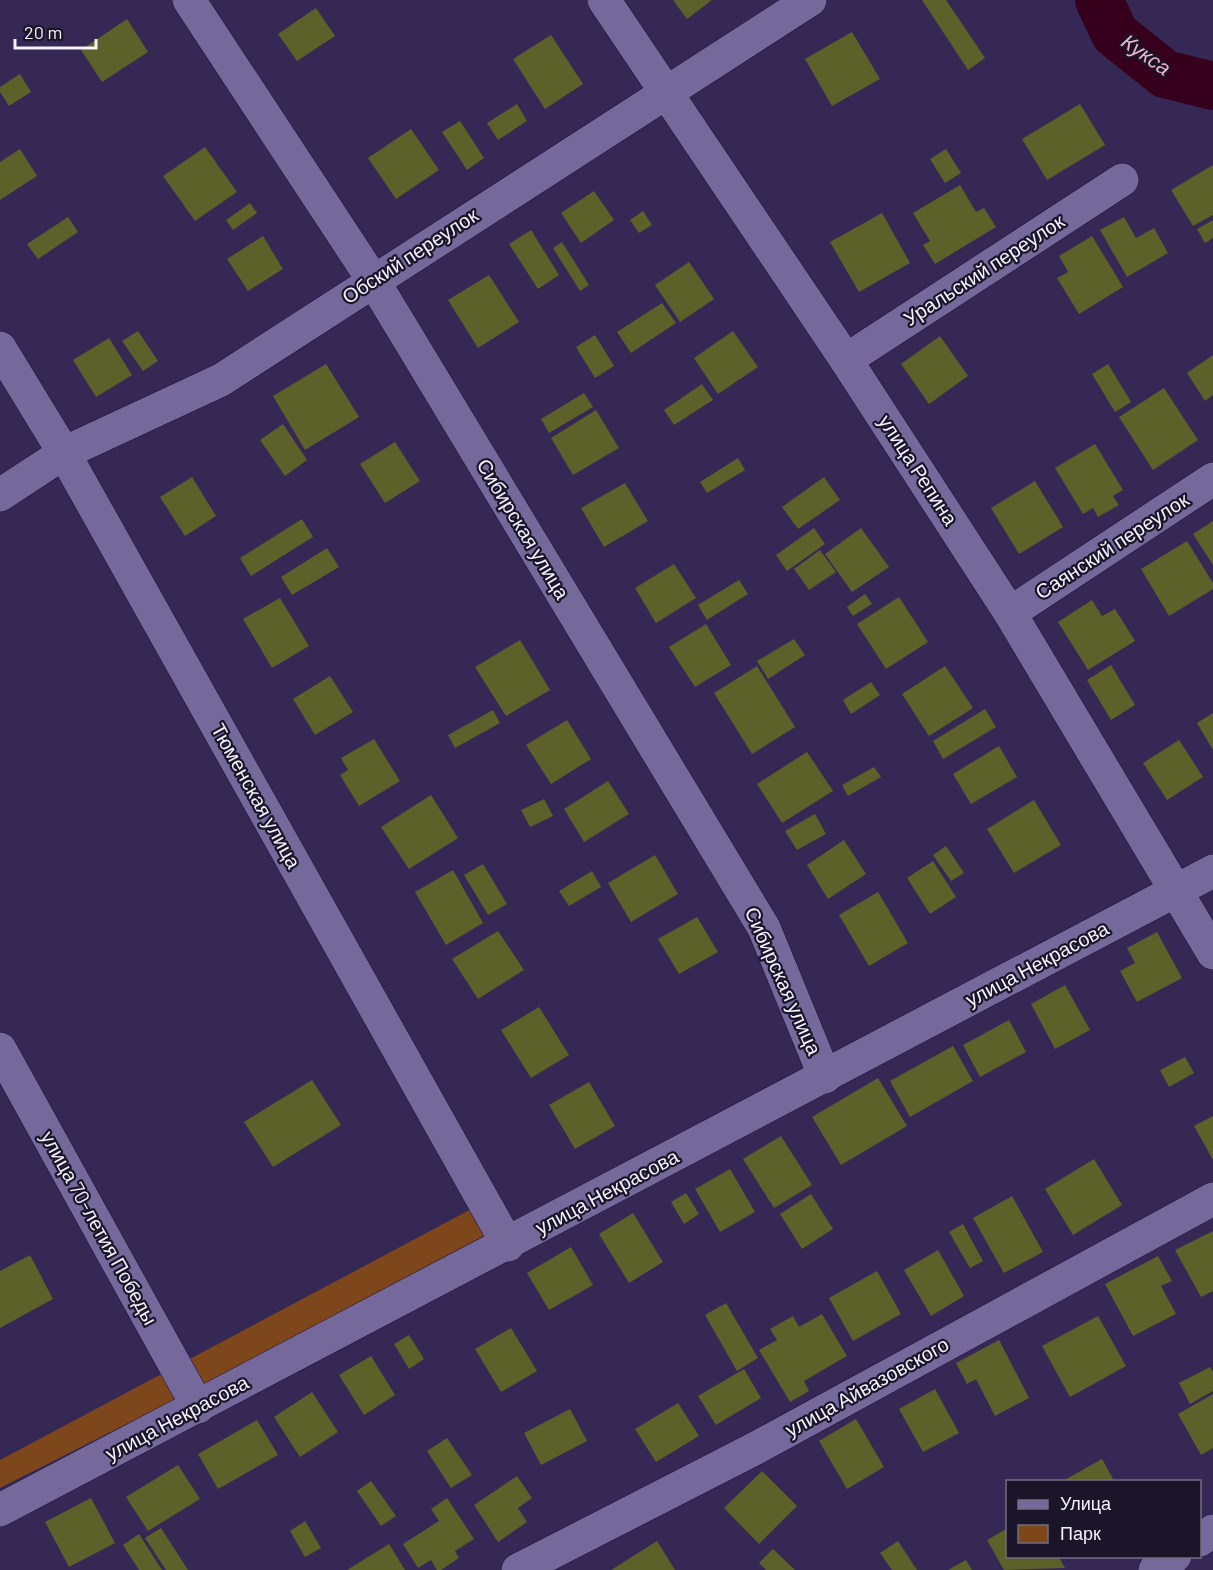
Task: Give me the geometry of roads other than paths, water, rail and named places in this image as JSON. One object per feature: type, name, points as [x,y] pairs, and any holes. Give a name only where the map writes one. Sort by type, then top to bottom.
[{"type":"street","name":"Сибирская улица","points":[[189,0],[373,280],[764,928],[825,1077]]},
{"type":"street","name":"улица Репина","points":[[604,0],[846,360],[1010,613],[1213,953]]},
{"type":"street","name":"Обский переулок","points":[[0,495],[64,453],[220,380],[666,90],[810,0]]},
{"type":"street","name":"Уральский переулок","points":[[846,360],[1122,180]]},
{"type":"street","name":"Тюменская улица","points":[[0,348],[64,453],[508,1245]]},
{"type":"street","name":"Саянский переулок","points":[[1010,613],[1213,479]]},
{"type":"street","name":"улица Некрасова","points":[[0,1510],[508,1245],[1213,871]]},
{"type":"street","name":"улица 70-летия Победы","points":[[0,1049],[198,1407]]},
{"type":"street","name":"улица Айвазовского","points":[[518,1570],[756,1448],[1213,1199]]},
{"type":"street","points":[[1155,1570],[1174,1558]]},
{"type":"waterway","name":"Кукса","points":[[1099,0],[1115,34],[1165,74],[1213,86]]}]
